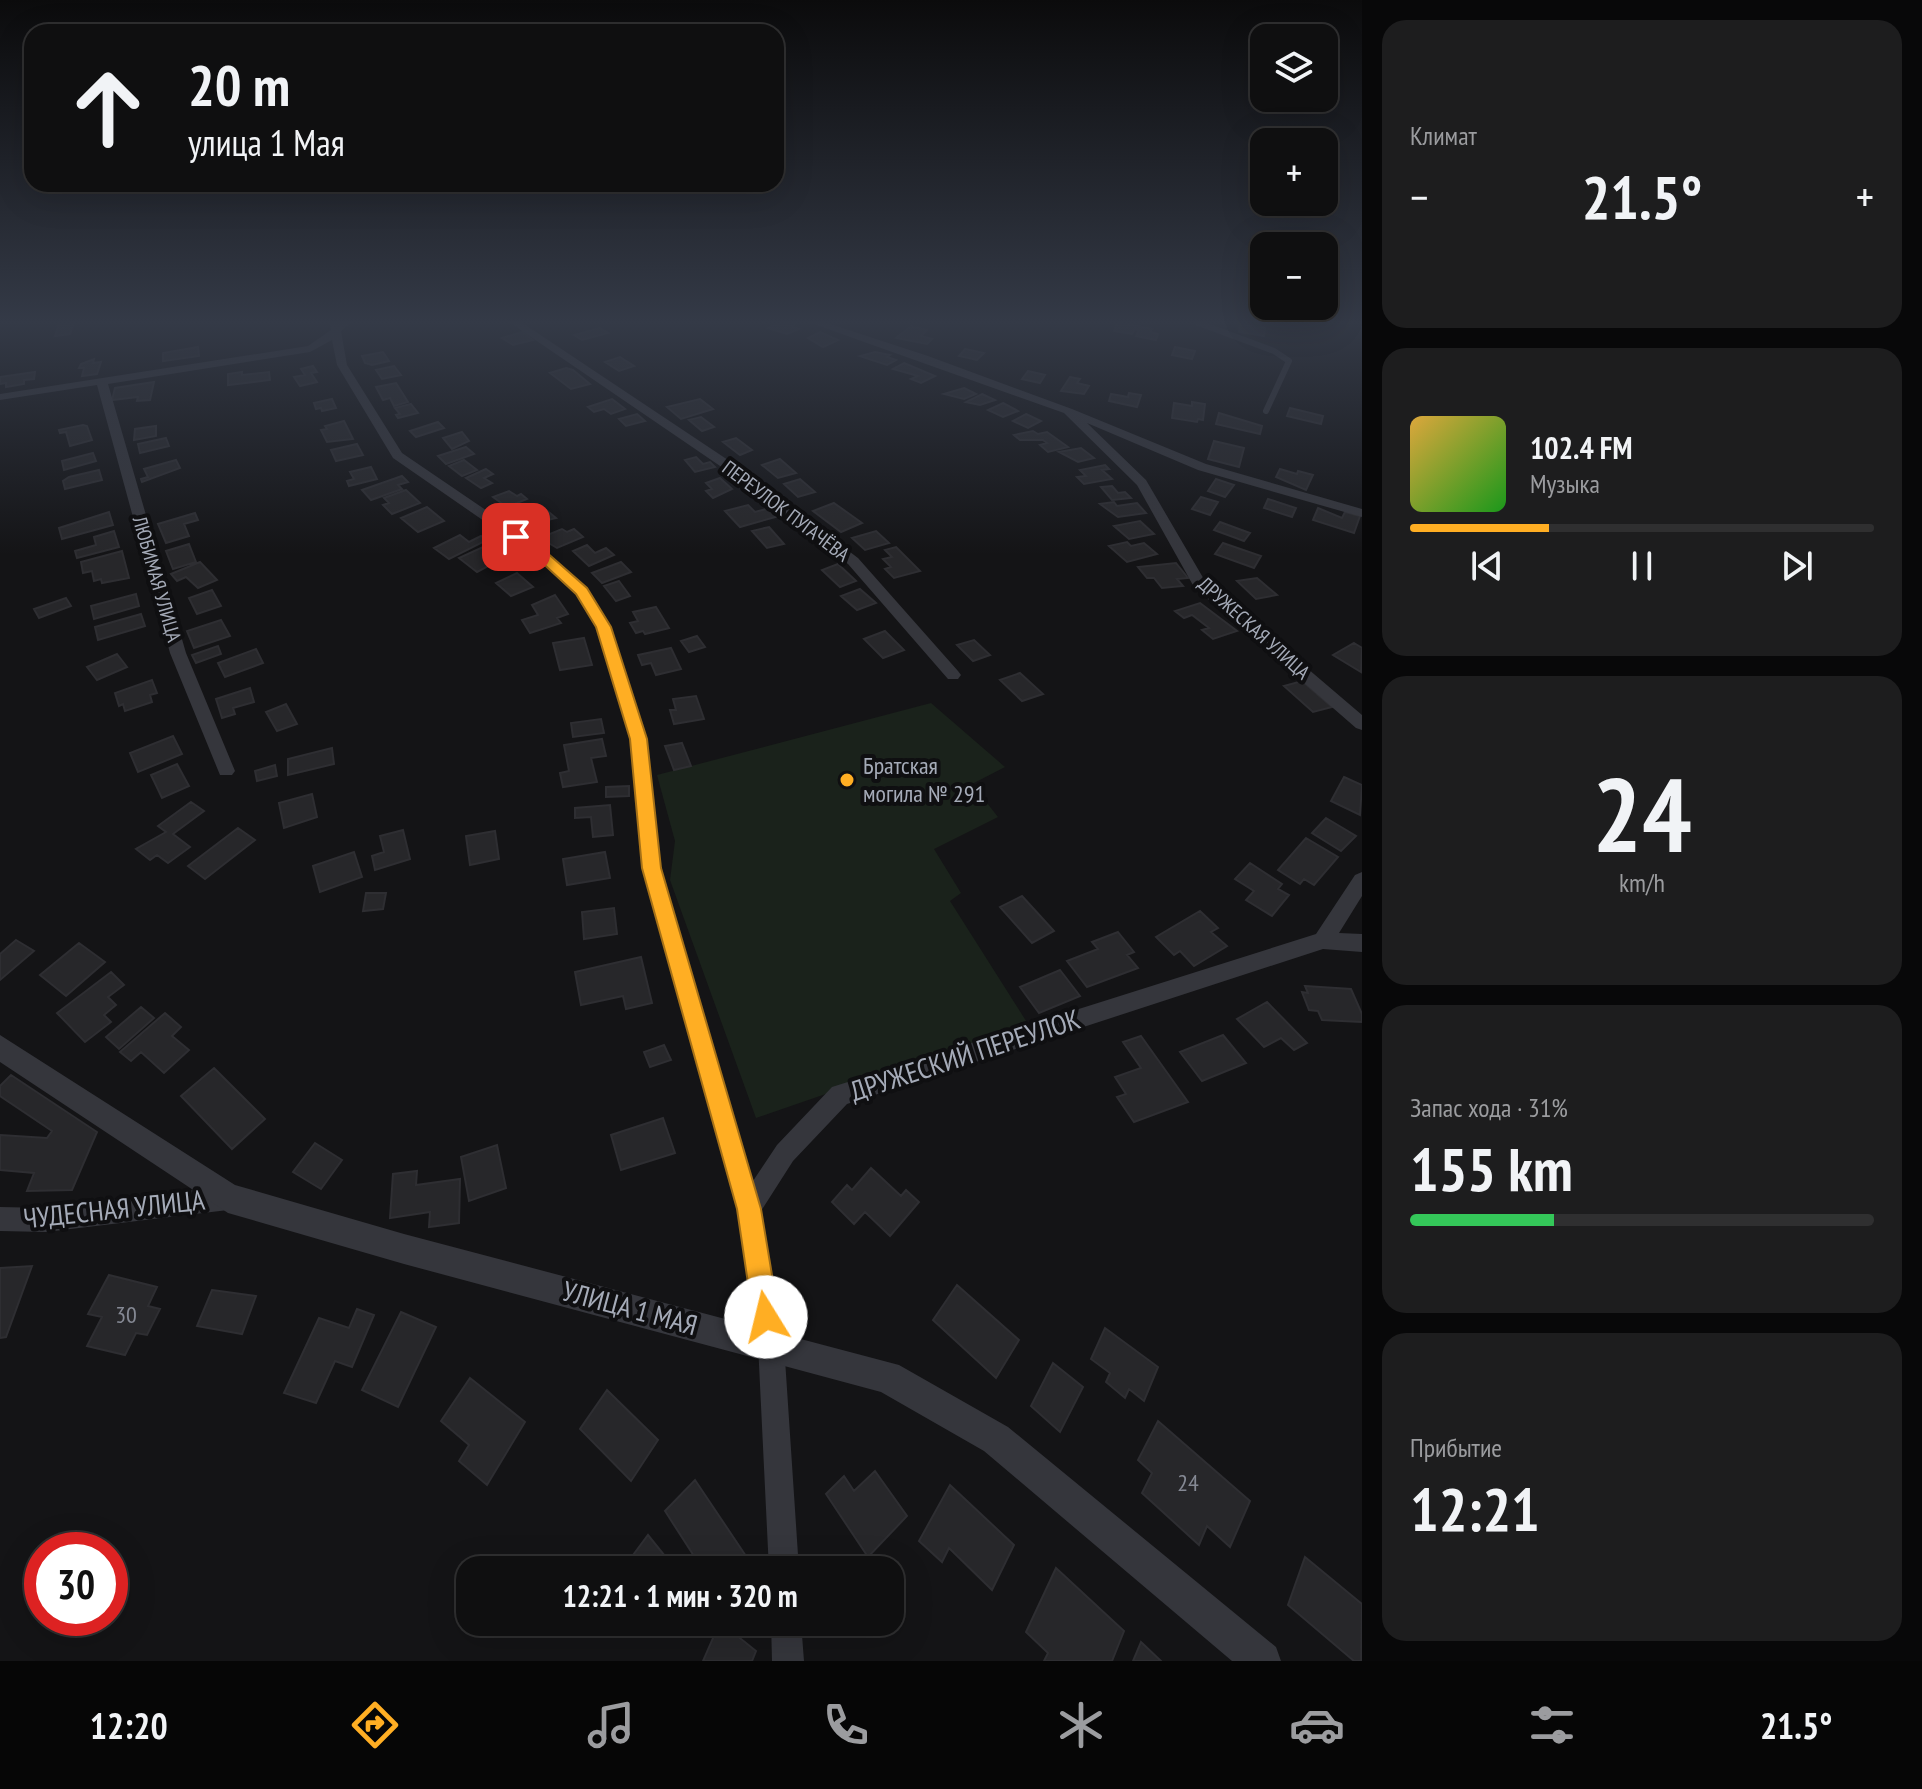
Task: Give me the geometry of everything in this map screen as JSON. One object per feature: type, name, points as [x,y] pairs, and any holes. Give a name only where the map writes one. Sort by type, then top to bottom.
[{"type":"street","name":"ЛЮБИМАЯ УЛИЦА","points":[[107,400],[178,653],[226,771]]},
{"type":"street","points":[[363,400],[397,455],[541,554],[582,592],[604,627],[639,739],[651,868],[749,1209],[771,1344],[783,1556]]},
{"type":"street","name":"ПЕРЕУЛОК ПУГАЧЁВА","points":[[629,400],[727,465],[853,561],[953,675]]},
{"type":"street","name":"ДРУЖЕСКАЯ УЛИЦА","points":[[1037,400],[1202,467],[1362,513]]},
{"type":"street","name":"ДРУЖЕСКАЯ УЛИЦА","points":[[1068,411],[1142,483],[1199,584],[1362,724]]},
{"type":"street","points":[[1323,940],[1362,880]]},
{"type":"street","name":"ДРУЖЕСКИЙ ПЕРЕУЛОК","points":[[749,1209],[785,1153],[840,1095],[1323,940],[1362,943]]},
{"type":"street","name":"УЛИЦА 1 МАЯ","points":[[0,1047],[228,1198],[404,1249],[887,1377],[996,1439],[1262,1661]]},
{"type":"street","name":"ЧУДЕСНАЯ УЛИЦА","points":[[0,1219],[46,1220],[228,1198]]},
{"type":"street","points":[[787,1636],[788,1661]]},
{"type":"lane","points":[[1266,411],[1271,400]]},
{"type":"shaded area","points":[[931,703],[1005,767],[972,784],[998,817],[934,849],[961,893],[950,901],[1028,1024],[756,1118],[670,880],[675,841],[657,775]]},
{"type":"building","points":[[332,400],[336,408],[322,411],[321,408],[316,409],[314,403]]},
{"type":"building","points":[[391,400],[408,402],[394,406]]},
{"type":"building","points":[[613,400],[625,409],[611,414],[604,409],[594,412],[588,407]]},
{"type":"building","points":[[701,400],[713,409],[681,419],[667,407]]},
{"type":"building","points":[[971,400],[995,400],[980,405],[966,402]]},
{"type":"building","points":[[1109,400],[1139,400],[1137,407]]},
{"type":"building","points":[[1192,402],[1205,404],[1203,420],[1172,418],[1174,403],[1192,406]]},
{"type":"building","points":[[1003,403],[1018,411],[1003,417],[988,410]]},
{"type":"building","points":[[411,404],[418,413],[398,418],[396,415],[400,414],[395,408]]},
{"type":"building","points":[[1290,408],[1323,416],[1321,424],[1287,416]]},
{"type":"building","points":[[1219,413],[1262,426],[1260,434],[1216,424]]},
{"type":"building","points":[[637,414],[645,421],[626,426],[619,419]]},
{"type":"building","points":[[1026,414],[1041,421],[1028,428],[1013,421]]},
{"type":"building","points":[[701,417],[714,427],[702,431],[689,420]]},
{"type":"building","points":[[344,421],[353,439],[327,442],[321,430]]},
{"type":"building","points":[[438,422],[444,428],[416,437],[410,431]]},
{"type":"building","points":[[87,426],[92,440],[70,446],[66,432],[60,433],[59,430]]},
{"type":"building","points":[[156,426],[156,436],[134,440],[135,429]]},
{"type":"building","points":[[1033,431],[1038,434],[1047,432],[1068,447],[1048,452],[1040,445],[1047,443],[1043,440],[1020,440],[1014,435]]},
{"type":"building","points":[[462,432],[469,441],[452,449],[443,438]]},
{"type":"building","points":[[166,438],[169,446],[140,453],[138,444]]},
{"type":"building","points":[[736,438],[752,450],[740,455],[723,442]]},
{"type":"building","points":[[1214,441],[1244,448],[1239,467],[1208,459]]},
{"type":"building","points":[[357,444],[363,455],[336,461],[331,450]]},
{"type":"building","points":[[466,447],[474,454],[446,464],[438,456]]},
{"type":"building","points":[[1081,448],[1094,458],[1078,462],[1059,452]]},
{"type":"building","points":[[93,453],[96,461],[64,470],[62,461]]},
{"type":"building","points":[[696,457],[703,464],[710,462],[715,467],[695,472],[685,460]]},
{"type":"building","points":[[780,459],[796,473],[778,478],[762,465]]},
{"type":"building","points":[[176,460],[180,468],[142,482],[141,479],[148,477],[144,469]]},
{"type":"building","points":[[464,460],[477,470],[462,476],[449,466]]},
{"type":"building","points":[[1105,465],[1109,469],[1102,470],[1112,479],[1084,484],[1077,477],[1086,476],[1080,470]]},
{"type":"building","points":[[371,467],[377,479],[349,486],[347,481],[354,479],[350,472]]},
{"type":"building","points":[[486,469],[493,474],[484,478],[492,483],[481,488],[466,478]]},
{"type":"building","points":[[1280,469],[1313,475],[1306,490],[1276,477]]},
{"type":"building","points":[[99,470],[102,480],[65,489],[63,481],[69,477]]},
{"type":"building","points":[[402,476],[408,482],[398,485],[402,489],[371,500],[362,490]]},
{"type":"building","points":[[720,478],[732,489],[713,498],[706,491],[712,489],[706,483]]},
{"type":"building","points":[[800,479],[815,492],[798,497],[784,484]]},
{"type":"building","points":[[1216,479],[1234,485],[1225,497],[1208,491]]},
{"type":"building","points":[[1112,486],[1118,493],[1125,492],[1131,498],[1112,500],[1101,487]]},
{"type":"building","points":[[406,490],[420,503],[392,514],[383,505],[389,503],[384,498]]},
{"type":"building","points":[[509,491],[527,499],[507,507],[493,497]]},
{"type":"building","points":[[1201,497],[1218,502],[1210,515],[1192,509]]},
{"type":"building","points":[[1268,499],[1296,508],[1292,517],[1264,508]]},
{"type":"building","points":[[1114,502],[1117,506],[1137,503],[1146,513],[1118,517],[1100,504]]},
{"type":"building","points":[[834,503],[862,523],[841,532],[813,511]]},
{"type":"building","points":[[748,505],[755,512],[770,508],[779,516],[740,527],[725,511]]},
{"type":"building","points":[[427,507],[444,521],[418,532],[401,518]]},
{"type":"building","points":[[1318,508],[1342,518],[1345,512],[1360,516],[1354,533],[1313,520]]},
{"type":"building","points":[[545,509],[556,518],[531,524],[523,517]]},
{"type":"building","points":[[109,512],[113,525],[62,539],[59,528]]},
{"type":"building","points":[[195,513],[198,520],[184,524],[189,536],[166,543],[158,524]]},
{"type":"building","points":[[1140,521],[1154,534],[1129,539],[1114,526]]},
{"type":"building","points":[[1220,522],[1250,533],[1244,541],[1214,530]]},
{"type":"building","points":[[769,527],[784,544],[767,548],[752,531]]},
{"type":"building","points":[[562,529],[567,532],[574,529],[583,537],[557,548],[540,538]]},
{"type":"building","points":[[114,531],[119,547],[77,558],[75,551],[96,545],[94,537]]},
{"type":"building","points":[[876,531],[889,543],[865,550],[852,538]]},
{"type":"building","points":[[460,535],[469,542],[481,536],[487,540],[449,559],[434,548]]},
{"type":"building","points":[[1127,542],[1131,546],[1144,543],[1157,554],[1127,562],[1109,546]]},
{"type":"building","points":[[492,543],[514,559],[494,569],[490,565],[477,572],[459,558]]},
{"type":"building","points":[[1223,543],[1261,556],[1254,568],[1215,554]]},
{"type":"building","points":[[189,544],[196,562],[173,569],[166,551]]},
{"type":"building","points":[[587,545],[595,553],[606,548],[614,555],[589,566],[573,551]]},
{"type":"building","points":[[896,547],[920,571],[894,578],[885,569],[891,567],[883,559],[892,557],[885,550]]},
{"type":"building","points":[[122,551],[129,578],[102,583],[101,579],[94,581],[92,571],[83,573],[81,562]]},
{"type":"building","points":[[200,562],[217,580],[198,588],[186,577],[177,581],[171,574]]},
{"type":"building","points":[[621,562],[631,572],[602,583],[592,573]]},
{"type":"building","points":[[1176,563],[1188,578],[1177,579],[1183,586],[1162,588],[1138,567]]},
{"type":"building","points":[[838,564],[856,581],[840,587],[822,570]]},
{"type":"building","points":[[517,573],[533,587],[511,596],[496,583]]},
{"type":"building","points":[[1257,578],[1277,595],[1256,599],[1237,581]]},
{"type":"building","points":[[619,581],[630,596],[616,601],[604,586]]},
{"type":"building","points":[[860,589],[876,603],[857,610],[841,596]]},
{"type":"building","points":[[212,590],[221,606],[197,614],[189,598]]},
{"type":"building","points":[[136,594],[139,606],[94,619],[91,606]]},
{"type":"building","points":[[555,595],[568,614],[557,618],[561,623],[530,633],[522,620],[538,615],[532,605]]},
{"type":"building","points":[[66,598],[71,606],[39,618],[34,609]]},
{"type":"building","points":[[1200,603],[1237,631],[1213,639],[1202,630],[1209,628],[1192,615],[1184,618],[1175,611]]},
{"type":"building","points":[[656,607],[669,628],[636,633],[630,623],[638,621],[633,612]]},
{"type":"building","points":[[141,614],[145,626],[98,640],[95,627]]},
{"type":"building","points":[[221,620],[230,636],[194,648],[187,631]]},
{"type":"building","points":[[885,631],[904,650],[883,658],[864,639]]},
{"type":"building","points":[[697,636],[705,647],[689,652],[681,641]]},
{"type":"building","points":[[584,638],[592,665],[560,670],[553,643]]},
{"type":"building","points":[[974,640],[990,655],[973,661],[957,645]]},
{"type":"building","points":[[1354,643],[1362,648],[1361,672],[1333,655]]},
{"type":"building","points":[[218,646],[221,654],[196,663],[192,655]]},
{"type":"building","points":[[671,648],[681,669],[656,675],[651,663],[642,665],[638,655]]},
{"type":"building","points":[[256,649],[263,663],[225,677],[218,663]]},
{"type":"building","points":[[117,654],[127,667],[97,680],[87,667]]},
{"type":"building","points":[[1020,673],[1043,694],[1022,701],[1000,680]]},
{"type":"building","points":[[152,680],[157,693],[150,695],[152,702],[125,711],[123,704],[119,706],[115,693]]},
{"type":"building","points":[[1302,681],[1332,707],[1313,712],[1284,686]]},
{"type":"building","points":[[250,688],[254,702],[233,708],[235,714],[222,718],[216,699]]},
{"type":"building","points":[[696,696],[704,719],[674,724],[670,710],[676,710],[673,699]]},
{"type":"building","points":[[286,704],[297,724],[277,731],[266,712]]},
{"type":"building","points":[[601,719],[604,733],[573,737],[571,723]]},
{"type":"building","points":[[173,736],[182,754],[138,772],[130,753]]},
{"type":"building","points":[[602,739],[606,756],[591,758],[597,782],[563,787],[560,773],[569,771],[564,745]]},
{"type":"building","points":[[682,743],[691,766],[674,770],[665,746]]},
{"type":"building","points":[[332,748],[334,764],[288,775],[288,759]]},
{"type":"building","points":[[177,764],[189,786],[162,798],[151,775]]},
{"type":"building","points":[[275,765],[277,776],[257,781],[255,771]]},
{"type":"building","points":[[1344,777],[1362,785],[1360,815],[1331,801]]},
{"type":"building","points":[[629,786],[629,796],[606,797],[606,787]]},
{"type":"building","points":[[312,794],[317,817],[284,828],[279,803]]},
{"type":"building","points":[[191,802],[204,811],[173,834],[190,847],[168,863],[157,855],[150,860],[136,849],[166,832],[158,826]]},
{"type":"building","points":[[610,805],[613,835],[593,837],[591,817],[575,818],[575,808]]},
{"type":"building","points":[[1326,818],[1356,836],[1341,851],[1312,833]]},
{"type":"building","points":[[238,828],[255,840],[205,879],[188,866]]},
{"type":"building","points":[[403,830],[410,859],[375,870],[372,856],[384,852],[380,836]]},
{"type":"building","points":[[495,831],[499,859],[470,865],[466,836]]},
{"type":"building","points":[[1306,838],[1338,857],[1314,885],[1304,879],[1300,884],[1278,870]]},
{"type":"building","points":[[354,852],[362,877],[320,892],[313,866]]},
{"type":"building","points":[[605,852],[610,878],[567,885],[563,859]]},
{"type":"building","points":[[1250,863],[1282,884],[1278,889],[1289,895],[1272,916],[1246,900],[1254,891],[1235,879]]},
{"type":"building","points":[[366,893],[386,893],[383,909],[363,911]]},
{"type":"building","points":[[1022,896],[1054,931],[1032,943],[1000,907]]},
{"type":"building","points":[[614,908],[617,934],[584,939],[582,912]]},
{"type":"building","points":[[1200,911],[1218,928],[1211,932],[1227,946],[1194,966],[1180,951],[1174,955],[1156,937]]},
{"type":"building","points":[[1118,932],[1134,952],[1127,955],[1138,968],[1087,987],[1067,961],[1098,949],[1092,942]]},
{"type":"building","points":[[16,940],[34,951],[0,980],[0,954]]},
{"type":"building","points":[[79,943],[105,962],[66,996],[40,975]]},
{"type":"building","points":[[641,957],[652,1003],[626,1009],[623,996],[581,1005],[575,972]]},
{"type":"building","points":[[1060,970],[1080,996],[1039,1013],[1020,987]]},
{"type":"building","points":[[111,972],[124,985],[108,997],[116,1005],[104,1015],[111,1022],[85,1042],[57,1013]]},
{"type":"building","points":[[1305,986],[1351,989],[1362,1014],[1362,1022],[1322,1020],[1318,1011],[1309,1010],[1302,992],[1308,993]]},
{"type":"building","points":[[1267,1002],[1307,1043],[1294,1050],[1281,1038],[1264,1047],[1237,1019]]},
{"type":"building","points":[[141,1007],[154,1018],[119,1049],[106,1037]]},
{"type":"building","points":[[165,1013],[181,1027],[172,1036],[189,1050],[164,1073],[141,1052],[131,1061],[120,1052]]},
{"type":"building","points":[[1223,1035],[1246,1063],[1202,1081],[1180,1052]]},
{"type":"building","points":[[1141,1036],[1188,1102],[1134,1122],[1117,1097],[1126,1094],[1115,1077],[1141,1068],[1123,1042]]},
{"type":"building","points":[[664,1045],[671,1060],[650,1067],[644,1052]]},
{"type":"building","points":[[214,1068],[265,1119],[232,1149],[181,1096]]},
{"type":"building","points":[[11,1075],[97,1132],[72,1190],[27,1191],[34,1173],[0,1170],[0,1135],[47,1138],[52,1131],[0,1096],[0,1086]]},
{"type":"building","points":[[663,1118],[675,1153],[621,1170],[611,1135]]},
{"type":"building","points":[[315,1143],[342,1160],[321,1189],[293,1172]]},
{"type":"building","points":[[497,1145],[506,1188],[469,1201],[461,1157]]},
{"type":"building","points":[[871,1168],[901,1196],[906,1190],[919,1202],[890,1236],[865,1212],[854,1224],[832,1202],[847,1185],[852,1190]]},
{"type":"building","points":[[417,1171],[416,1185],[460,1179],[459,1223],[429,1227],[430,1212],[390,1218],[393,1174]]},
{"type":"building","points":[[32,1266],[6,1337],[0,1338],[0,1268]]},
{"type":"building","points":[[109,1275],[157,1287],[148,1306],[160,1309],[147,1335],[136,1333],[125,1355],[87,1346],[102,1317],[88,1314]]},
{"type":"building","points":[[957,1285],[1019,1340],[996,1378],[933,1320]]},
{"type":"building","points":[[212,1290],[256,1296],[242,1334],[197,1326]]},
{"type":"building","points":[[357,1309],[374,1315],[352,1367],[335,1361],[316,1403],[284,1393],[319,1318],[349,1328]]},
{"type":"building","points":[[401,1312],[436,1327],[398,1407],[362,1390]]},
{"type":"building","points":[[1105,1328],[1158,1367],[1144,1401],[1129,1389],[1125,1398],[1106,1382],[1110,1373],[1091,1359]]},
{"type":"building","points":[[1053,1363],[1083,1387],[1060,1432],[1031,1406]]},
{"type":"building","points":[[470,1378],[525,1422],[487,1485],[459,1461],[469,1445],[441,1421]]},
{"type":"building","points":[[607,1390],[658,1440],[631,1481],[580,1429]]},
{"type":"building","points":[[1158,1421],[1250,1501],[1230,1547],[1207,1526],[1199,1545],[1142,1493],[1152,1473],[1138,1460]]},
{"type":"building","points":[[875,1471],[907,1516],[869,1556],[826,1494],[844,1476],[854,1491]]},
{"type":"building","points":[[695,1480],[746,1556],[694,1556],[665,1511]]},
{"type":"building","points":[[950,1485],[1014,1545],[992,1590],[949,1548],[942,1562],[919,1541]]},
{"type":"building","points":[[648,1535],[665,1556],[632,1556]]},
{"type":"building","points":[[1305,1557],[1362,1604],[1361,1661],[1354,1661],[1288,1605]]},
{"type":"building","points":[[1056,1568],[1124,1631],[1112,1661],[1044,1661],[1048,1653],[1026,1632]]},
{"type":"building","points":[[714,1636],[737,1636],[756,1651],[752,1661],[703,1661]]},
{"type":"building","points":[[1141,1642],[1161,1661],[1133,1661]]},
{"type":"place","name":"Братская могила № 291","points":[[847,780]]},
{"type":"route","points":[[516,537],[541,554],[582,592],[604,627],[639,739],[651,868],[749,1209],[766,1317]]}]
